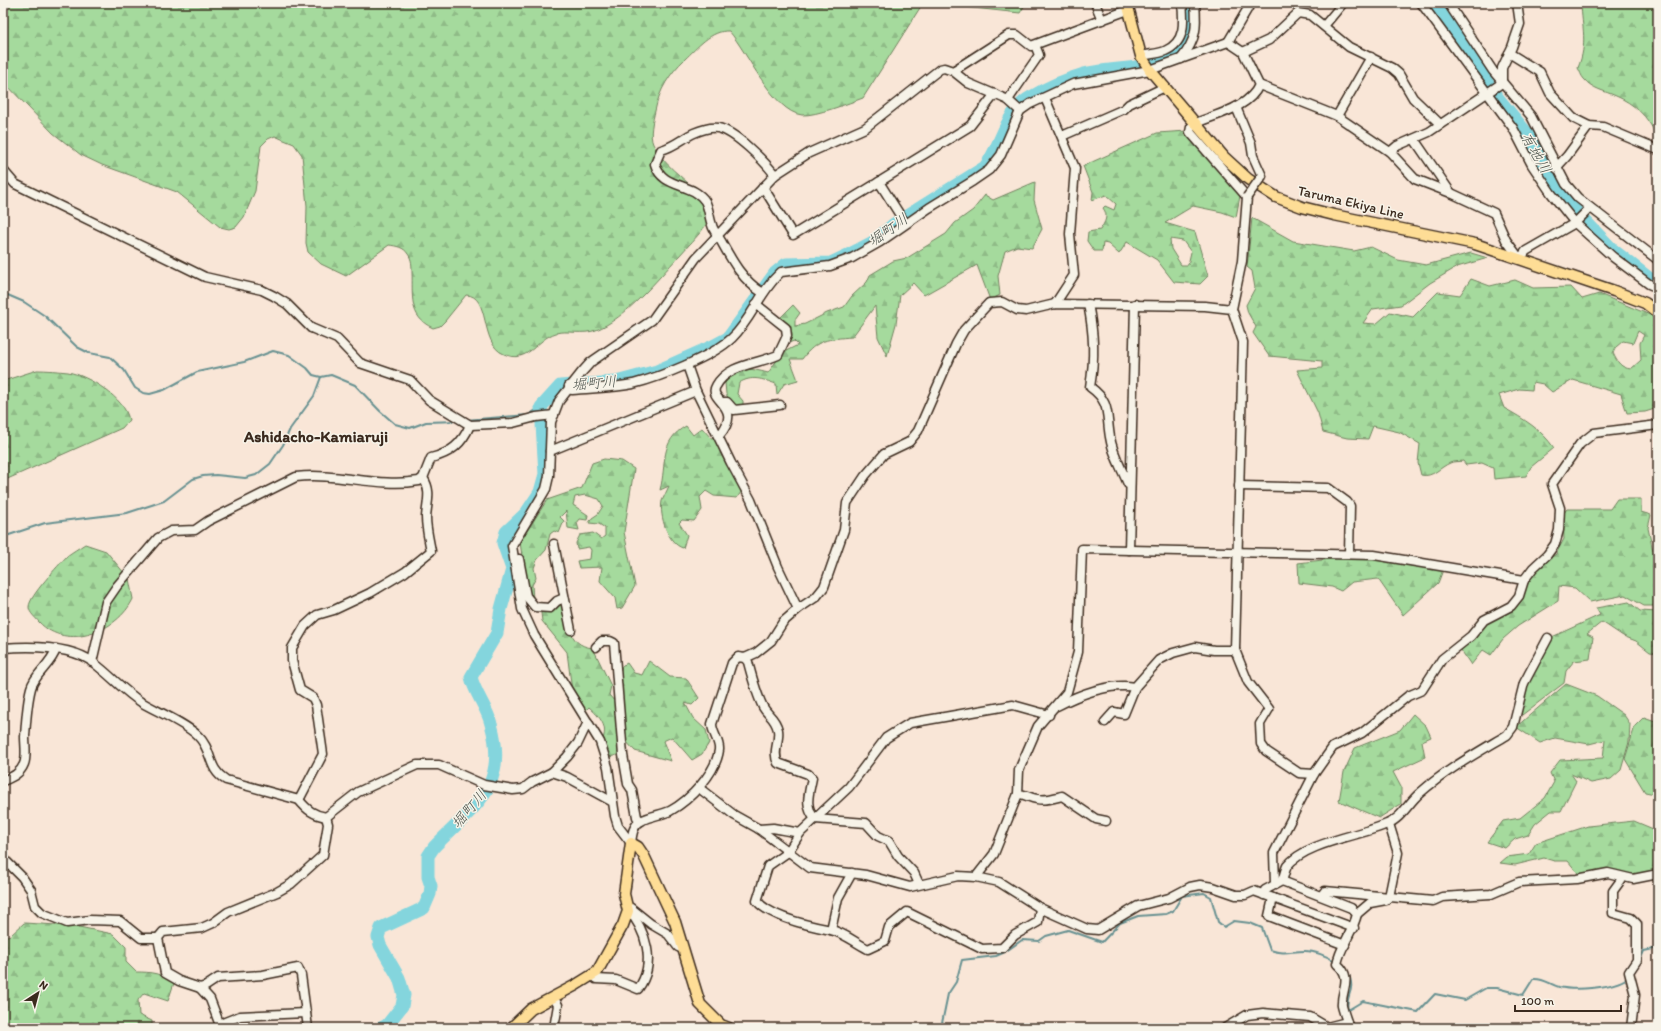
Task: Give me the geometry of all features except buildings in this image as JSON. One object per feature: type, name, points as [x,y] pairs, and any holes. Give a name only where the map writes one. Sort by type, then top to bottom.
[{"type":"main road","name":"Taruma Ekiya Line","points":[[1127,6],[1146,63],[1224,158],[1248,179],[1276,197],[1302,207],[1475,244],[1645,303],[1658,313]]},
{"type":"main road","points":[[511,1028],[531,1009],[597,972],[624,925],[628,911],[624,894],[631,842],[638,847],[644,856],[675,922],[700,1004],[723,1027]]},
{"type":"street","points":[[1095,3],[1102,20]]},
{"type":"street","points":[[1146,63],[1176,43],[1182,36],[1184,26],[1182,3]]},
{"type":"street","points":[[1192,51],[1196,21],[1195,3]]},
{"type":"street","points":[[569,386],[572,390],[632,384],[687,364],[716,350],[732,338],[781,272],[830,266],[852,258],[880,242],[905,223],[989,170],[1001,155],[1020,111],[1030,104],[1073,84],[1146,63],[1180,59],[1192,51],[1228,42],[1251,3]]},
{"type":"street","points":[[1324,26],[1343,3]]},
{"type":"street","points":[[1421,3],[1487,95],[1513,128],[1532,165],[1551,193],[1575,222],[1613,257],[1650,284],[1658,288]]},
{"type":"street","points":[[1448,3],[1501,82],[1531,116],[1556,168],[1566,184],[1578,198],[1590,208],[1658,260]]},
{"type":"street","points":[[1390,152],[1430,132],[1440,124],[1487,95],[1501,82],[1502,68],[1520,24],[1517,3]]},
{"type":"street","points":[[953,71],[1009,35],[1017,35],[1031,46],[1102,20],[1127,6]]},
{"type":"street","points":[[1243,52],[1269,40],[1298,13],[1310,15],[1349,47],[1371,56],[1399,74],[1413,98],[1440,124]]},
{"type":"street","points":[[1182,36],[1192,51]]},
{"type":"street","points":[[1228,42],[1243,52],[1259,85],[1337,116],[1390,152],[1415,179],[1451,193],[1494,214],[1506,240],[1520,259],[1526,251],[1575,222],[1590,208]]},
{"type":"street","points":[[1009,101],[1039,55],[1035,45]]},
{"type":"street","points":[[1509,53],[1540,72],[1550,93],[1560,106],[1573,118],[1589,126],[1603,127],[1658,150]]},
{"type":"street","points":[[1337,116],[1371,56]]},
{"type":"street","points":[[631,842],[618,826],[611,800],[605,754],[588,722],[534,636],[522,609],[512,546],[546,489],[553,419],[559,401],[569,386],[591,362],[652,320],[696,258],[775,175],[809,153],[865,128],[940,69],[944,68],[953,71],[968,83],[1009,101],[1020,111]]},
{"type":"street","points":[[1247,197],[1190,132],[1191,127],[1196,123],[1243,104],[1256,92],[1259,85]]},
{"type":"street","points":[[1062,136],[1124,109],[1129,104],[1165,87]]},
{"type":"street","points":[[763,187],[793,235],[970,126],[995,94]]},
{"type":"street","points":[[1045,98],[1075,168],[1070,234],[1074,275],[1055,304]]},
{"type":"street","points":[[1236,107],[1251,143],[1253,156],[1262,176],[1247,197],[1242,261],[1232,309],[1243,342],[1238,486],[1236,650],[1248,682],[1269,709],[1260,724],[1261,744],[1266,751],[1299,773],[1314,774]]},
{"type":"street","points":[[1556,168],[1567,156],[1589,126]]},
{"type":"street","points":[[764,293],[755,288],[736,268],[712,226],[704,200],[697,193],[668,181],[657,172],[655,164],[662,150],[670,148],[696,132],[719,128],[739,140],[756,154],[775,175]]},
{"type":"street","points":[[1414,139],[1451,193]]},
{"type":"street","points":[[3,170],[15,184],[194,272],[205,277],[262,290],[274,296],[287,304],[311,328],[337,339],[360,363],[410,380],[429,400],[470,425],[513,423],[536,417],[553,419]]},
{"type":"street","points":[[878,182],[905,223]]},
{"type":"street","points":[[631,842],[632,833],[641,821],[671,810],[688,799],[699,788],[715,764],[719,748],[712,731],[712,724],[732,663],[738,657],[745,658],[756,653],[771,641],[783,622],[798,609],[816,597],[824,587],[844,530],[847,503],[865,476],[884,454],[909,442],[918,431],[956,344],[964,330],[989,304],[1002,302],[1017,310],[1026,311],[1055,304],[1135,304],[1205,306],[1232,309]]},
{"type":"street","points":[[719,436],[727,428],[729,416],[722,402],[715,396],[714,390],[716,385],[727,375],[742,366],[766,360],[778,355],[787,336],[786,328],[756,304]]},
{"type":"street","points":[[1088,304],[1094,332],[1093,366],[1090,387],[1098,393],[1103,401],[1109,416],[1110,438],[1128,484],[1130,484]]},
{"type":"street","points":[[1129,550],[1135,304]]},
{"type":"street","points":[[687,364],[696,391],[751,500],[778,567],[798,609]]},
{"type":"street","points":[[550,451],[696,391]]},
{"type":"street","points":[[722,402],[727,402],[734,410],[780,405]]},
{"type":"street","points":[[92,662],[106,602],[117,586],[158,538],[171,530],[195,530],[208,521],[296,477],[312,475],[386,484],[419,481],[423,478],[431,458],[446,455],[465,437],[470,425]]},
{"type":"street","points":[[1278,882],[1274,853],[1314,774],[1333,747],[1362,733],[1408,696],[1422,690],[1442,659],[1470,636],[1484,620],[1511,606],[1519,596],[1524,580],[1555,544],[1560,530],[1560,508],[1552,484],[1580,444],[1594,433],[1658,425]]},
{"type":"street","points":[[299,800],[323,754],[316,705],[313,698],[300,690],[293,667],[292,648],[305,626],[317,615],[334,610],[370,593],[405,572],[431,551],[426,516],[430,494],[428,484],[423,478]]},
{"type":"street","points":[[1238,486],[1328,488],[1350,506],[1349,554]]},
{"type":"street","points":[[554,544],[571,630]]},
{"type":"street","points":[[976,877],[994,854],[1018,794],[1019,770],[1038,726],[1067,692],[1078,652],[1082,549],[1374,555],[1524,580]]},
{"type":"street","points":[[514,557],[519,558],[526,596],[535,607],[550,608],[557,601],[564,598]]},
{"type":"street","points":[[1264,895],[1265,890],[1278,882],[1286,867],[1297,857],[1336,839],[1389,824],[1404,811],[1420,793],[1444,774],[1506,735],[1513,727],[1524,683],[1548,638]]},
{"type":"street","points":[[596,647],[602,641],[610,641],[614,644],[623,755],[628,784],[632,790],[637,817],[641,821]]},
{"type":"street","points":[[1105,722],[1114,712],[1124,714],[1135,687],[1159,660],[1173,653],[1195,647],[1214,650],[1236,650]]},
{"type":"street","points":[[3,648],[64,650],[92,662],[139,701],[198,735],[208,747],[211,763],[218,775],[226,780],[299,800],[307,809],[316,815],[326,817],[358,792],[417,765],[438,764],[484,785],[513,790],[523,789],[532,782],[552,772],[567,757],[578,743],[588,722]]},
{"type":"street","points":[[3,780],[13,777],[19,772],[25,763],[26,722],[31,688],[34,681],[49,665],[56,649]]},
{"type":"street","points":[[745,658],[748,662],[758,696],[765,710],[774,718],[778,731],[775,757],[778,763],[808,774],[812,778],[807,802],[810,813],[815,819],[866,823],[878,836],[890,842],[898,856],[914,873],[919,884]]},
{"type":"street","points":[[1054,708],[1073,698],[1087,693],[1125,685],[1135,687]]},
{"type":"street","points":[[1040,908],[1038,922],[1015,935],[1002,948],[982,949],[907,912],[889,927],[885,942],[868,949],[856,944],[841,932],[801,924],[762,907],[757,901],[768,866],[788,852],[800,833],[849,787],[886,738],[910,723],[1013,705],[1048,715]]},
{"type":"street","points":[[552,772],[567,777],[611,800]]},
{"type":"street","points":[[699,788],[734,815],[758,829],[810,868],[866,875],[900,885],[910,886],[958,876],[976,877],[999,882],[1040,908],[1087,929],[1098,930],[1138,906],[1169,898],[1190,887],[1200,885],[1213,887],[1236,895],[1245,895],[1254,891],[1354,928]]},
{"type":"street","points":[[1018,794],[1024,794],[1037,799],[1053,799],[1062,796],[1096,819],[1106,821]]},
{"type":"street","points":[[158,938],[163,932],[208,926],[228,912],[277,892],[291,884],[323,855],[328,824],[326,817]]},
{"type":"street","points":[[1225,1028],[1248,1015],[1263,1014],[1310,1017],[1327,1027],[1348,1025],[1342,1005],[1347,980],[1338,961],[1354,928],[1357,914],[1370,903],[1386,900],[1389,897],[1398,853],[1389,824]]},
{"type":"street","points":[[758,829],[774,828],[800,833]]},
{"type":"street","points":[[3,858],[22,876],[31,890],[35,906],[42,913],[67,923],[90,920],[120,921],[141,938],[158,938]]},
{"type":"street","points":[[831,930],[838,898],[852,873]]},
{"type":"street","points":[[1322,895],[1325,891],[1433,901],[1442,897],[1491,894],[1519,882],[1577,879],[1608,873],[1633,879],[1658,874]]},
{"type":"street","points":[[1621,877],[1621,880],[1613,891],[1613,912],[1631,918],[1637,924],[1637,960],[1629,972],[1635,995],[1632,1028]]},
{"type":"street","points":[[1278,882],[1322,895],[1351,908],[1357,914]]},
{"type":"street","points":[[1274,898],[1269,916],[1345,945]]},
{"type":"street","points":[[627,908],[633,908],[651,924],[668,934],[678,947],[683,949]]},
{"type":"street","points":[[592,975],[596,979],[616,980],[638,988],[644,981],[648,953],[645,936],[634,916],[627,908]]},
{"type":"street","points":[[158,938],[165,973],[179,981],[200,988],[210,999],[220,1026],[240,1016],[306,1013]]},
{"type":"street","points":[[200,988],[218,978],[263,975],[298,968],[301,975],[308,1028]]},
{"type":"street","points":[[553,996],[558,1005],[554,1028]]},
{"type":"green space","points":[[3,3],[923,3],[863,98],[832,109],[808,115],[802,115],[791,111],[781,103],[761,79],[729,31],[716,33],[699,45],[680,64],[662,89],[655,111],[651,136],[653,144],[659,154],[706,202],[711,212],[706,225],[651,287],[629,308],[607,325],[591,331],[556,333],[543,340],[526,354],[512,357],[496,349],[491,341],[479,303],[474,297],[466,295],[440,326],[433,328],[419,318],[412,297],[411,260],[402,248],[389,245],[346,276],[321,264],[308,252],[306,243],[307,206],[302,155],[294,144],[275,136],[268,139],[261,146],[255,191],[244,217],[236,227],[229,229],[220,227],[177,192],[102,165],[81,155],[53,133],[3,81]]},
{"type":"green space","points":[[926,3],[1026,3],[1020,13]]},
{"type":"green space","points":[[1581,3],[1658,3],[1658,135],[1655,134],[1649,122],[1640,111],[1628,102],[1595,87],[1587,82],[1582,76],[1578,68],[1584,43]]},
{"type":"green space","points":[[1187,131],[1240,196],[1236,217],[1222,212],[1193,206],[1165,223],[1195,232],[1208,276],[1200,284],[1174,282],[1157,260],[1127,242],[1119,254],[1108,244],[1103,243],[1102,251],[1094,251],[1087,241],[1088,232],[1100,230],[1105,222],[1106,214],[1103,208],[1105,206],[1114,210],[1116,204],[1106,195],[1092,200],[1093,192],[1083,166],[1157,133]],"holes":[[[1170,239],[1183,241],[1191,252],[1188,265],[1181,265],[1171,249]]]},
{"type":"green space","points":[[1035,182],[1034,200],[1042,229],[1032,248],[1017,246],[1005,251],[998,276],[1000,295],[990,300],[977,265],[924,295],[913,283],[900,295],[896,324],[887,356],[878,337],[875,306],[852,337],[836,338],[824,341],[813,347],[802,359],[790,359],[798,380],[784,384],[777,395],[776,384],[762,379],[748,379],[739,383],[737,394],[743,401],[743,406],[733,406],[726,394],[725,383],[734,373],[744,369],[749,369],[768,373],[782,353],[798,345],[794,341],[786,344],[790,336],[779,319],[793,305],[800,313],[795,320],[795,326],[805,324],[827,313],[844,307],[852,296],[867,282],[870,275],[893,261],[907,258],[946,234],[955,223],[973,210],[985,195],[993,200]]},
{"type":"green space","points":[[1252,218],[1293,241],[1354,251],[1371,247],[1398,260],[1426,265],[1471,253],[1488,258],[1457,267],[1430,283],[1401,305],[1373,309],[1363,323],[1376,324],[1390,312],[1413,317],[1438,292],[1460,295],[1471,279],[1490,286],[1515,280],[1533,288],[1571,287],[1582,299],[1599,294],[1655,317],[1658,320],[1658,408],[1645,412],[1627,413],[1621,394],[1573,380],[1552,392],[1543,384],[1533,382],[1532,390],[1519,389],[1499,395],[1504,408],[1532,425],[1554,448],[1531,467],[1526,476],[1494,479],[1493,468],[1482,463],[1466,465],[1463,461],[1451,462],[1436,472],[1425,476],[1421,475],[1418,463],[1420,444],[1399,432],[1373,426],[1368,439],[1347,438],[1323,432],[1318,413],[1297,370],[1322,368],[1322,361],[1269,356],[1253,333],[1256,327],[1248,313],[1246,305],[1255,288],[1252,271],[1247,267]],"holes":[[[1638,331],[1644,335],[1640,343],[1641,360],[1631,369],[1622,366],[1613,353],[1616,347],[1623,341],[1633,343]]]},
{"type":"green space","points":[[37,370],[68,372],[86,378],[105,389],[113,396],[121,404],[129,420],[122,428],[3,481],[3,381]]},
{"type":"green space","points":[[686,426],[693,435],[702,428],[711,438],[715,437],[743,489],[737,498],[714,496],[706,491],[700,497],[702,510],[694,521],[682,520],[679,523],[687,535],[683,548],[673,541],[663,521],[661,507],[662,501],[669,486],[660,490],[668,446],[677,432]]},
{"type":"green space","points":[[604,459],[622,461],[634,469],[624,532],[635,586],[622,608],[617,609],[615,598],[600,581],[602,567],[579,568],[577,561],[590,559],[591,550],[589,547],[577,549],[576,543],[580,535],[593,533],[601,539],[605,536],[605,528],[599,524],[589,523],[592,518],[598,514],[603,506],[599,499],[585,495],[575,497],[573,505],[588,515],[587,520],[580,519],[577,523],[579,530],[568,528],[566,511],[560,517],[564,521],[559,533],[554,531],[550,534],[546,550],[537,560],[534,568],[536,578],[532,585],[533,599],[526,584],[520,542],[547,500],[582,488],[592,463]]},
{"type":"green space","points":[[1617,499],[1641,499],[1641,512],[1651,515],[1648,528],[1653,551],[1658,553],[1658,606],[1644,606],[1625,595],[1590,602],[1575,588],[1559,586],[1558,601],[1518,626],[1503,639],[1491,655],[1483,650],[1471,665],[1461,650],[1491,619],[1510,610],[1540,565],[1556,554],[1564,539],[1563,514],[1567,509],[1610,509]]},
{"type":"green space","points":[[85,544],[106,551],[129,579],[133,599],[126,610],[116,620],[104,628],[91,634],[63,636],[50,631],[39,622],[29,609],[30,602],[51,573],[67,556]]},
{"type":"green space","points":[[1347,557],[1387,560],[1443,570],[1438,583],[1403,615],[1378,579],[1352,582],[1341,591],[1332,587],[1299,583],[1298,563]]},
{"type":"green space","points":[[560,602],[564,609],[573,637],[577,642],[584,646],[593,648],[611,686],[609,695],[615,702],[620,754],[610,757],[602,741],[604,736],[604,727],[600,718],[589,707],[585,711],[572,691],[567,652],[542,621],[541,613],[552,610]]},
{"type":"green space","points":[[1629,602],[1640,611],[1658,612],[1658,653],[1650,652],[1636,641],[1623,636],[1602,622],[1587,634],[1593,637],[1590,659],[1574,661],[1566,671],[1564,683],[1522,715],[1520,711],[1526,688],[1552,637],[1600,615],[1596,608]]},
{"type":"green space","points":[[649,661],[670,677],[686,678],[699,698],[692,705],[685,703],[693,718],[706,730],[709,743],[702,754],[692,760],[672,737],[663,741],[671,761],[635,751],[624,739],[619,676],[622,666],[627,663],[634,673],[642,675]]},
{"type":"green space","points":[[1566,684],[1597,696],[1624,715],[1630,724],[1629,742],[1621,770],[1611,779],[1591,783],[1571,774],[1576,781],[1561,811],[1551,811],[1535,824],[1528,835],[1515,839],[1505,848],[1487,842],[1503,821],[1520,818],[1545,798],[1554,782],[1550,773],[1560,760],[1603,758],[1605,740],[1589,744],[1555,738],[1540,743],[1516,727]]},
{"type":"green space","points":[[1413,714],[1426,726],[1431,737],[1422,741],[1425,757],[1393,772],[1401,787],[1401,804],[1379,818],[1339,801],[1344,772],[1355,748],[1400,730]]},
{"type":"green space","points":[[1644,717],[1658,722],[1658,793],[1655,794],[1645,792],[1625,759],[1635,726]]},
{"type":"green space","points":[[1634,821],[1658,831],[1658,870],[1656,871],[1623,876],[1581,877],[1568,861],[1554,861],[1544,858],[1515,865],[1500,863],[1507,857],[1529,854],[1536,843],[1588,826]]},
{"type":"green space","points":[[24,923],[74,926],[113,934],[126,947],[126,962],[136,972],[156,974],[165,977],[174,983],[168,1001],[144,993],[138,1000],[139,1015],[152,1021],[152,1028],[3,1028],[3,937],[11,935]]},
{"type":"waterway","name":"堀町川","points":[[381,1028],[387,1025],[402,1006],[404,995],[399,978],[380,945],[378,937],[381,928],[424,908],[430,894],[431,886],[428,877],[428,856],[434,847],[474,807],[484,794],[491,780],[495,764],[495,746],[491,724],[471,677],[497,633],[501,609],[512,569],[503,543],[506,532],[526,513],[540,492],[545,474],[541,407],[560,386],[616,382],[657,371],[728,338],[775,273],[786,264],[831,263],[848,255],[873,242],[894,224],[985,167],[1015,111],[1022,103],[1031,97],[1043,90],[1084,74],[1145,66],[1161,62],[1174,55],[1184,46],[1191,33],[1191,22],[1186,3]]},
{"type":"waterway","name":"有地川","points":[[1434,3],[1497,97],[1526,132],[1557,188],[1572,207],[1612,249],[1658,285]]},
{"type":"waterway","points":[[3,293],[24,302],[45,316],[77,347],[89,353],[110,357],[124,370],[135,388],[143,393],[150,394],[164,390],[197,372],[244,362],[273,351],[289,355],[307,368],[313,375],[321,377],[331,375],[355,385],[395,424],[410,428],[426,422],[459,421]]},
{"type":"waterway","points":[[3,537],[45,523],[127,513],[164,501],[193,479],[203,476],[216,475],[245,478],[256,475],[270,464],[283,445],[290,429],[314,396],[321,377]]},
{"type":"waterway","points":[[466,420],[528,415],[541,407]]},
{"type":"waterway","points":[[941,1028],[948,994],[956,982],[962,960],[996,956],[1005,952],[1022,940],[1039,941],[1046,936],[1068,930],[1102,942],[1120,923],[1138,916],[1166,914],[1173,911],[1182,896],[1204,893],[1211,897],[1218,922],[1224,927],[1234,921],[1250,923],[1262,928],[1270,950],[1284,953],[1305,951],[1312,952],[1335,961]]},
{"type":"waterway","points":[[1641,958],[1644,951],[1658,948]]},
{"type":"waterway","points":[[1348,973],[1351,985],[1347,1005],[1348,1010],[1363,1001],[1418,1012],[1435,994],[1465,1000],[1486,988],[1497,988],[1523,995],[1533,979],[1543,980],[1559,987],[1584,989],[1613,984],[1627,978]]},
{"type":"district","name":"Ashidacho-Kamiaruji","points":[[316,436]]}]
